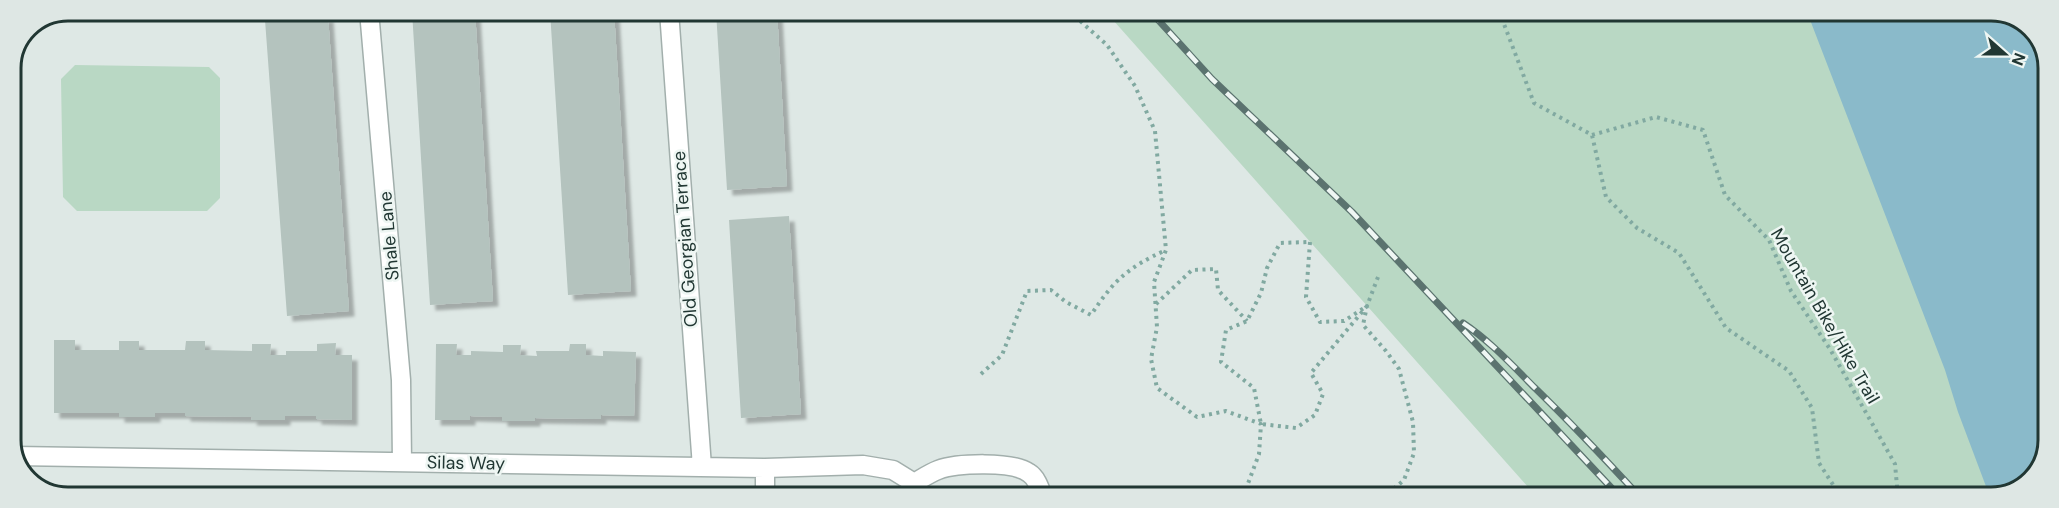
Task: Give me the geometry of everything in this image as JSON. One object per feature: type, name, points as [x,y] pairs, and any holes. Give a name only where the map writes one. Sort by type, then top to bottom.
[{"type":"street","name":"Shale Lane","points":[[370,21],[401,380],[402,462]]},
{"type":"street","name":"Old Georgian Terrace","points":[[670,21],[702,467]]},
{"type":"street","name":"Silas Way","points":[[24,456],[765,468],[863,465],[893,470],[912,487]]},
{"type":"street","points":[[918,487],[938,470],[963,465],[993,465],[1029,472],[1039,487]]},
{"type":"street","points":[[765,468],[765,487]]},
{"type":"path","points":[[1080,21],[1107,45],[1135,86],[1155,131],[1160,163],[1166,250],[1154,282],[1157,327],[1151,359],[1157,388],[1197,417],[1226,411],[1261,424],[1296,428],[1315,415],[1323,394],[1311,373],[1367,306]]},
{"type":"path","points":[[1503,21],[1534,103],[1592,135],[1606,197],[1637,228],[1679,253],[1726,328],[1789,371],[1812,408],[1819,463],[1835,487]]},
{"type":"path","name":"Mountain Bike/Hike Trail","points":[[1592,135],[1656,117],[1703,130],[1725,195],[1769,240],[1791,291],[1830,349],[1895,464],[1897,487]]},
{"type":"path","points":[[1247,487],[1259,454],[1261,424],[1254,388],[1221,362],[1226,330],[1246,321],[1261,293],[1267,268],[1280,243],[1310,242],[1306,297],[1320,322],[1344,321],[1367,306]]},
{"type":"path","points":[[981,374],[1002,356],[1026,291],[1051,290],[1066,302],[1091,315],[1108,288],[1138,262],[1166,250]]},
{"type":"path","points":[[1156,304],[1192,270],[1216,269],[1218,290],[1246,321]]},
{"type":"path","points":[[1378,277],[1367,306],[1363,325],[1399,369],[1413,422],[1414,453],[1404,480],[1396,487]]},
{"type":"green space","points":[[1114,21],[1852,21],[1989,487],[1528,487]]},
{"type":"green space","points":[[75,65],[209,67],[220,78],[220,198],[207,211],[77,211],[63,197],[61,79]]},
{"type":"water","points":[[1810,21],[1991,21],[2015,27],[2032,44],[2038,65],[2038,440],[2032,464],[2020,477],[2006,485],[1986,487],[1945,370]]},
{"type":"building","points":[[265,21],[328,21],[349,311],[287,316]]},
{"type":"building","points":[[413,21],[476,21],[493,301],[430,305]]},
{"type":"building","points":[[551,21],[615,21],[631,291],[568,295]]},
{"type":"building","points":[[717,21],[778,21],[787,186],[727,190]]},
{"type":"building","points":[[789,216],[801,414],[741,418],[729,220]]},
{"type":"building","points":[[54,340],[75,340],[75,350],[119,350],[119,341],[139,341],[139,350],[185,350],[186,341],[205,341],[205,350],[252,351],[252,344],[271,344],[270,355],[286,355],[286,351],[317,351],[317,344],[336,343],[335,355],[352,355],[352,420],[316,419],[316,416],[285,416],[285,420],[251,420],[252,417],[185,416],[185,413],[155,413],[155,417],[119,417],[119,413],[54,413]]},
{"type":"building","points":[[436,344],[457,344],[456,355],[471,355],[471,351],[503,352],[503,345],[521,345],[520,355],[537,356],[536,351],[569,351],[570,344],[586,344],[586,355],[603,356],[603,351],[636,352],[634,416],[601,415],[601,419],[535,418],[535,421],[502,421],[502,417],[470,416],[470,420],[435,420]]},
{"type":"building","points":[[1014,486],[1014,487],[953,487]]},
{"type":"railway","points":[[1159,21],[1212,79],[1352,212],[1611,487]]},
{"type":"railway","points":[[1463,323],[1509,362],[1631,487]]}]
